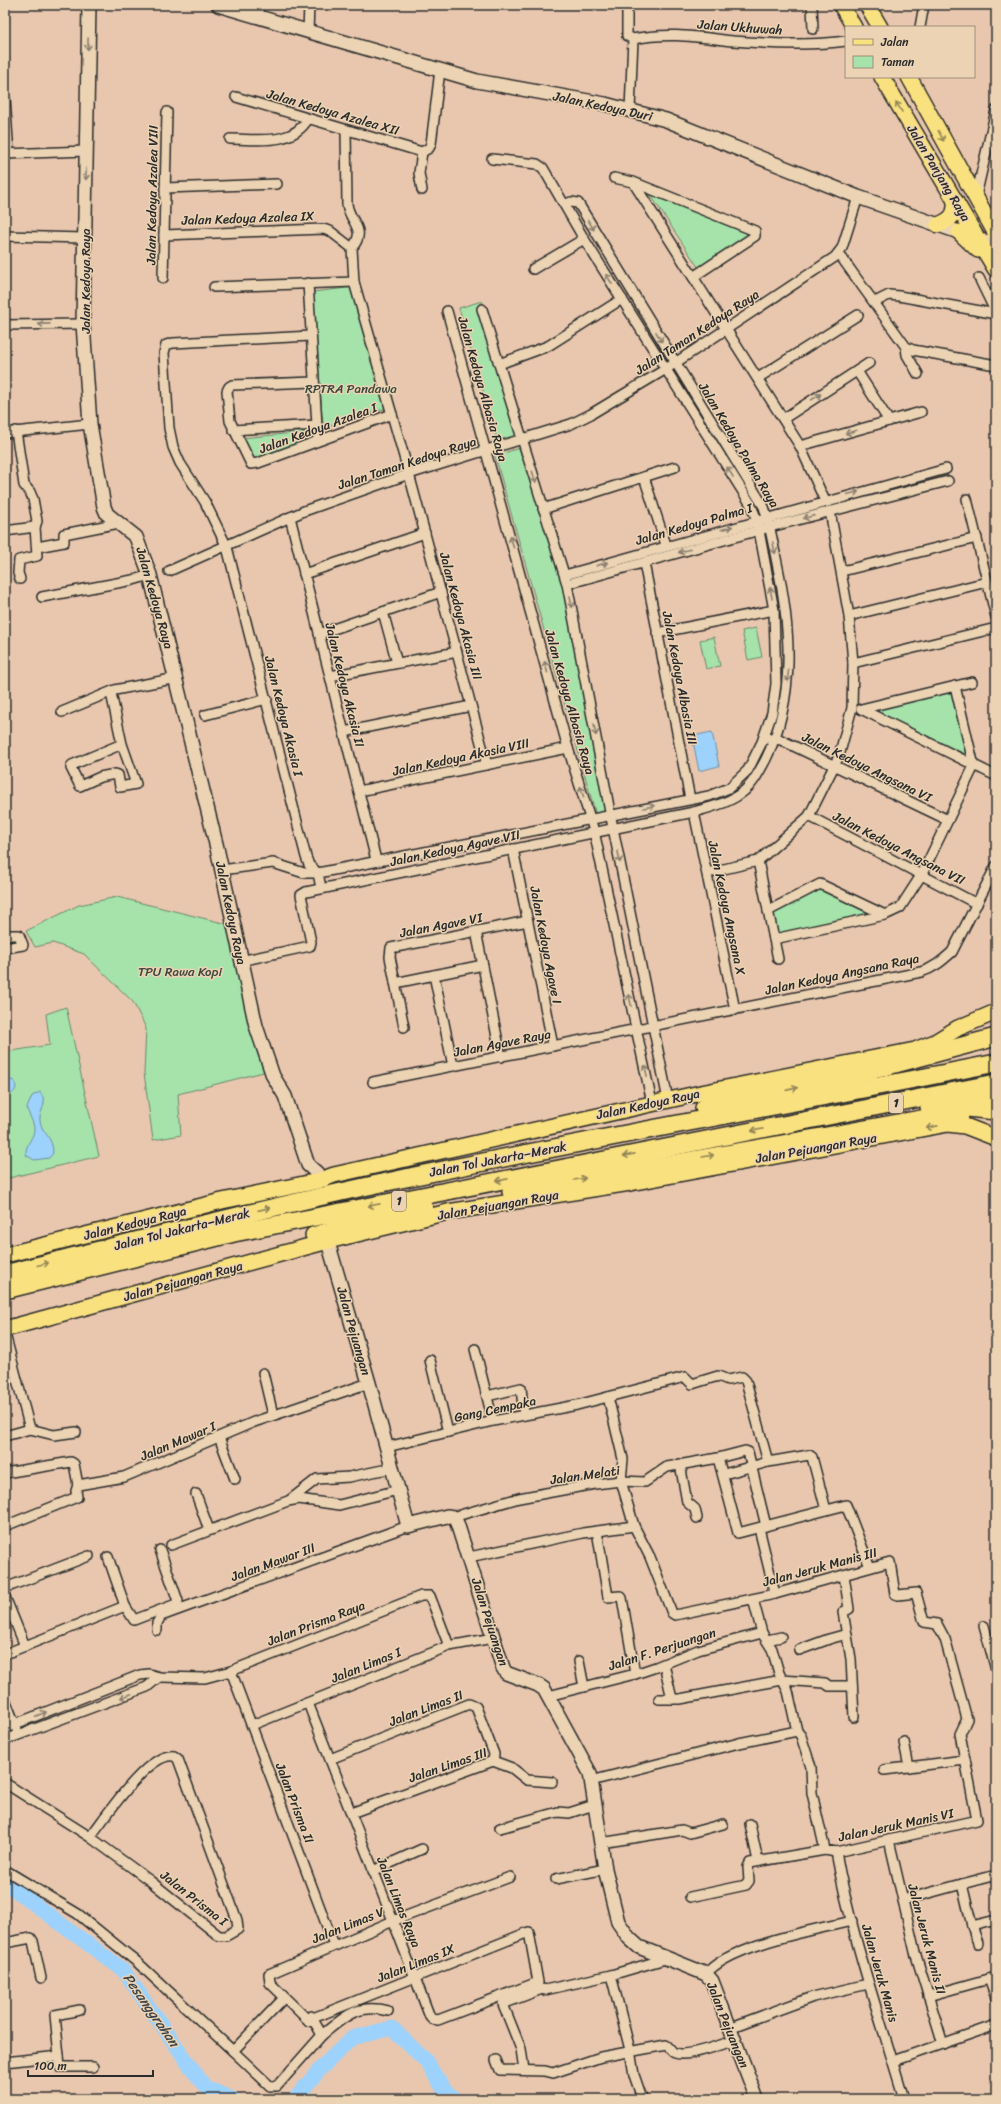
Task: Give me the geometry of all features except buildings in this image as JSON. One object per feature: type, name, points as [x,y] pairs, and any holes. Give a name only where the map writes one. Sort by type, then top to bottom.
[{"type":"highway","points":[[620,1134],[666,1117],[865,1072],[996,1037]]},
{"type":"highway","points":[[822,1098],[885,1080],[996,1052]]},
{"type":"highway","name":"Jalan Tol Jakarta–Merak","points":[[5,1274],[221,1219],[400,1179],[620,1134],[822,1098],[996,1063]]},
{"type":"highway","name":"Jalan Tol Jakarta–Merak","points":[[5,1290],[234,1233],[996,1083]]},
{"type":"highway","points":[[795,1123],[828,1122],[996,1098]]},
{"type":"highway","points":[[942,1105],[996,1111]]},
{"type":"main road","points":[[841,5],[853,26]]},
{"type":"main road","points":[[867,5],[879,26]]},
{"type":"main road","name":"Jalan Panjang Raya","points":[[883,78],[996,270]]},
{"type":"main road","name":"Jalan Panjang Raya","points":[[911,79],[975,199],[996,234]]},
{"type":"main road","points":[[938,225],[952,217],[956,208],[955,201]]},
{"type":"main road","points":[[959,232],[996,270]]},
{"type":"main road","name":"Jalan Kedoya Raya","points":[[958,1028],[975,1012],[996,1002]]},
{"type":"main road","name":"Jalan Kedoya Raya","points":[[5,1255],[222,1201],[318,1181],[334,1175],[652,1103],[915,1050],[935,1042],[958,1028],[996,1012]]},
{"type":"main road","name":"Jalan Pejuangan Raya","points":[[5,1329],[446,1203],[927,1116],[950,1115],[996,1127]]},
{"type":"main road","name":"Jalan Pejuangan Raya","points":[[5,1319],[327,1237],[448,1212],[630,1182],[943,1125],[955,1124],[964,1126],[996,1138]]},
{"type":"main road","name":"Jalan Kedoya Raya","points":[[5,1245],[220,1192],[301,1175],[317,1173],[334,1175]]},
{"type":"street","name":"Jalan Kedoya Raya","points":[[89,5],[83,324],[90,424],[102,500],[107,514],[136,537],[150,574],[177,678],[222,870],[240,961],[256,1026],[273,1076],[277,1098],[301,1164],[301,1175]]},
{"type":"street","name":"Jalan Kedoya Duri","points":[[218,5],[259,11],[308,32],[496,85],[578,99],[630,110],[679,125],[858,197],[996,245]]},
{"type":"street","points":[[308,32],[309,5]]},
{"type":"street","points":[[627,5],[628,36],[633,39],[630,110]]},
{"type":"street","points":[[812,5],[813,30]]},
{"type":"street","points":[[920,26],[924,5]]},
{"type":"street","name":"Jalan Ukhuwah","points":[[633,39],[665,34],[744,42],[806,43],[845,41]]},
{"type":"street","points":[[422,190],[419,173],[422,152],[429,148],[431,144],[440,70]]},
{"type":"street","name":"Jalan Kedoya Azalea XII","points":[[236,97],[422,152]]},
{"type":"street","points":[[5,98],[7,154],[86,151]]},
{"type":"street","points":[[975,199],[996,110]]},
{"type":"street","name":"Jalan Kedoya Azalea VIII","points":[[163,278],[166,112]]},
{"type":"street","points":[[230,139],[282,138],[302,129],[308,119]]},
{"type":"street","points":[[346,130],[346,204],[349,214],[357,226],[359,235],[358,241],[352,248]]},
{"type":"street","points":[[986,150],[996,152]]},
{"type":"street","name":"Jalan Kedoya Palma Raya","points":[[222,870],[272,863],[304,873],[318,873],[376,860],[720,792],[738,781],[748,770],[765,732],[772,713],[776,684],[774,610],[757,520],[750,503],[584,239],[566,204],[541,166],[492,159]]},
{"type":"street","points":[[614,178],[633,182],[756,232],[755,236],[693,277]]},
{"type":"street","points":[[633,182],[800,446],[825,501]]},
{"type":"street","points":[[165,188],[277,184]]},
{"type":"street","points":[[858,197],[839,254],[906,347],[907,355],[918,374]]},
{"type":"street","name":"Jalan Kedoya Palma Raya","points":[[566,204],[571,202],[578,203],[674,362],[759,498],[770,527],[785,601],[789,641],[785,700],[776,738],[756,777],[745,791],[731,801],[694,812],[594,831]]},
{"type":"street","name":"Jalan Kedoya Azalea IX","points":[[164,235],[323,229],[330,231],[352,248]]},
{"type":"street","points":[[5,236],[84,238]]},
{"type":"street","points":[[532,269],[584,239]]},
{"type":"street","name":"Jalan Kedoya Akasia III","points":[[352,248],[354,282],[409,474],[487,765]]},
{"type":"street","name":"Jalan Taman Kedoya Raya","points":[[169,571],[290,517],[409,474],[522,440],[581,419],[666,369],[674,362],[839,254]]},
{"type":"street","points":[[979,278],[996,313]]},
{"type":"street","points":[[214,287],[354,282]]},
{"type":"street","points":[[308,283],[318,441]]},
{"type":"street","points":[[875,302],[889,295],[996,313]]},
{"type":"street","points":[[499,364],[548,346],[622,299]]},
{"type":"street","name":"Jalan Kedoya Albasia Raya","points":[[482,309],[543,509],[565,575],[610,814],[668,1100]]},
{"type":"street","name":"Jalan Kedoya Albasia Raya","points":[[447,311],[568,748],[594,831],[652,1103]]},
{"type":"street","points":[[758,378],[858,314]]},
{"type":"street","points":[[5,325],[83,324]]},
{"type":"street","name":"Jalan Kedoya Akasia I","points":[[311,336],[173,343],[166,346],[164,353],[169,428],[173,447],[180,463],[205,502],[227,546],[306,857],[309,865],[318,873],[321,888]]},
{"type":"street","points":[[906,347],[913,350],[996,364]]},
{"type":"street","points":[[783,418],[869,363]]},
{"type":"street","points":[[857,371],[889,421]]},
{"type":"street","points":[[314,382],[232,385],[227,391],[228,411],[233,430],[317,425]]},
{"type":"street","points":[[800,446],[921,412]]},
{"type":"street","name":"Jalan Kedoya Azalea I","points":[[233,430],[251,464],[258,464],[392,414]]},
{"type":"street","points":[[5,433],[90,424]]},
{"type":"street","points":[[16,431],[24,485],[30,492],[33,499],[37,521],[35,527],[37,556],[20,560],[18,573],[20,579]]},
{"type":"street","points":[[543,509],[675,467]]},
{"type":"street","name":"Jalan Kedoya Palma I","points":[[565,575],[666,545],[946,469]]},
{"type":"street","points":[[644,477],[666,545]]},
{"type":"street","name":"Jalan Kedoya Palma I","points":[[567,584],[770,527],[948,481]]},
{"type":"street","points":[[884,485],[887,496]]},
{"type":"street","points":[[967,499],[996,617]]},
{"type":"street","points":[[707,873],[758,861],[809,816],[834,767],[852,708],[853,663],[849,616],[830,511]]},
{"type":"street","name":"Jalan Kedoya Akasia II","points":[[290,517],[376,860]]},
{"type":"street","points":[[37,547],[64,542],[64,534],[119,523]]},
{"type":"street","points":[[5,531],[35,527]]},
{"type":"street","points":[[304,574],[425,533]]},
{"type":"street","points":[[842,571],[977,538]]},
{"type":"street","name":"Jalan Kedoya Albasia III","points":[[644,563],[690,799]]},
{"type":"street","points":[[42,597],[133,580],[150,574]]},
{"type":"street","points":[[849,616],[987,582]]},
{"type":"street","points":[[319,634],[441,592]]},
{"type":"street","points":[[657,633],[774,610]]},
{"type":"street","points":[[383,612],[396,663]]},
{"type":"street","points":[[853,663],[996,628]]},
{"type":"street","points":[[330,676],[457,652]]},
{"type":"street","points":[[62,712],[111,693],[115,690],[177,678]]},
{"type":"street","points":[[863,710],[972,682]]},
{"type":"street","points":[[774,939],[885,915],[900,908],[922,874],[974,766],[955,686]]},
{"type":"street","points":[[111,693],[122,744],[136,784],[120,787],[118,775],[115,774],[100,777],[80,786],[71,766],[122,744]]},
{"type":"street","points":[[205,715],[266,699]]},
{"type":"street","points":[[344,732],[471,706]]},
{"type":"street","points":[[852,708],[863,710],[996,776]]},
{"type":"street","name":"Jalan Kedoya Angsana VI","points":[[765,732],[768,737],[776,738],[834,767],[948,820]]},
{"type":"street","name":"Jalan Kedoya Akasia VIII","points":[[359,792],[568,748]]},
{"type":"street","name":"Jalan Kedoya Angsana X","points":[[694,812],[735,1010]]},
{"type":"street","name":"Jalan Kedoya Angsana VII","points":[[809,816],[977,904]]},
{"type":"street","name":"Jalan Kedoya Agave VII","points":[[240,961],[310,946],[311,942],[301,895],[321,888],[594,831]]},
{"type":"street","name":"Jalan Kedoya Agave I","points":[[513,849],[553,1046]]},
{"type":"street","points":[[758,861],[778,959]]},
{"type":"street","name":"Jalan Kedoya Angsana Raya","points":[[637,1030],[931,969],[943,961],[952,952],[996,866]]},
{"type":"street","points":[[768,911],[820,884],[885,915]]},
{"type":"street","name":"Jalan Agave VI","points":[[404,1027],[389,951],[391,948],[528,921]]},
{"type":"street","points":[[476,931],[501,1057]]},
{"type":"street","points":[[5,935],[20,935],[23,945],[5,948]]},
{"type":"street","points":[[395,983],[483,966]]},
{"type":"street","points":[[434,975],[453,1066]]},
{"type":"street","name":"Jalan Agave Raya","points":[[372,1082],[637,1030]]},
{"type":"street","name":"Jalan Kedoya Raya","points":[[273,1076],[285,1096],[308,1165],[317,1173]]},
{"type":"street","name":"Jalan Pejuangan","points":[[327,1237],[408,1526]]},
{"type":"street","points":[[5,1334],[30,1429]]},
{"type":"street","points":[[475,1349],[493,1422]]},
{"type":"street","points":[[430,1360],[448,1432]]},
{"type":"street","points":[[263,1373],[273,1415]]},
{"type":"street","name":"Gang Cempaka","points":[[387,1447],[524,1415],[577,1405],[685,1377],[692,1384],[718,1376],[724,1380],[740,1377],[744,1378],[768,1462]]},
{"type":"street","name":"Jalan Mawar I","points":[[78,1486],[124,1477],[273,1415],[369,1383]]},
{"type":"street","points":[[487,1396],[521,1388],[524,1415]]},
{"type":"street","points":[[608,1397],[623,1459],[621,1481],[634,1526],[650,1557],[672,1614],[675,1615],[753,1599]]},
{"type":"street","points":[[5,1436],[30,1429],[54,1436],[76,1432]]},
{"type":"street","points":[[219,1437],[235,1479]]},
{"type":"street","name":"Jalan Melati","points":[[453,1517],[519,1498],[621,1481],[645,1482],[667,1467],[718,1458],[745,1451],[748,1452],[750,1467]]},
{"type":"street","points":[[724,1474],[768,1462],[803,1456],[812,1457],[826,1510]]},
{"type":"street","points":[[718,1458],[724,1474],[736,1531],[740,1533],[844,1505],[847,1506],[870,1568]]},
{"type":"street","points":[[5,1473],[72,1462],[74,1464],[78,1486],[76,1491],[77,1497],[5,1526]]},
{"type":"street","points":[[680,1464],[687,1502],[695,1509],[697,1518]]},
{"type":"street","points":[[750,1467],[775,1594]]},
{"type":"street","points":[[288,1501],[317,1479],[349,1478],[392,1468]]},
{"type":"street","points":[[171,1545],[288,1501],[299,1499],[339,1504],[398,1490]]},
{"type":"street","points":[[196,1494],[209,1530]]},
{"type":"street","points":[[408,1526],[442,1517],[453,1517]]},
{"type":"street","name":"Jalan Pejuangan","points":[[453,1517],[459,1527],[493,1638],[506,1673],[538,1685],[548,1696],[563,1727],[583,1758],[591,1781],[605,1869],[615,1914],[623,1931],[639,1947],[665,1959],[706,1974],[712,1981],[757,2099]]},
{"type":"street","name":"Jalan Mawar III","points":[[157,1630],[157,1622],[161,1616],[408,1526]]},
{"type":"street","points":[[469,1557],[597,1531],[634,1526]]},
{"type":"street","points":[[597,1531],[607,1595],[609,1598],[620,1596],[622,1598],[635,1674]]},
{"type":"street","points":[[108,1557],[125,1606],[131,1618],[134,1620],[176,1604],[178,1599],[160,1550]]},
{"type":"street","points":[[5,1588],[89,1556]]},
{"type":"street","name":"Jalan Jeruk Manis III","points":[[765,1637],[753,1599],[890,1562],[895,1594],[916,1594],[924,1622],[934,1623],[939,1627],[946,1645],[967,1719],[960,1734],[977,1819],[976,1821]]},
{"type":"street","points":[[844,1575],[850,1609],[843,1612],[847,1634],[854,1717]]},
{"type":"street","name":"Jalan Prisma Raya","points":[[5,1728],[140,1675],[149,1674],[159,1677],[205,1678],[231,1671],[426,1595],[430,1596],[449,1646]]},
{"type":"street","points":[[5,1597],[25,1646]]},
{"type":"street","points":[[5,1654],[125,1606]]},
{"type":"street","points":[[984,1626],[996,1670]]},
{"type":"street","points":[[799,1650],[829,1638],[847,1634]]},
{"type":"street","name":"Jalan F. Perjuangan","points":[[548,1696],[635,1674],[698,1650],[765,1637],[781,1637]]},
{"type":"street","name":"Jalan Jeruk Manis VI","points":[[765,1637],[772,1649],[782,1680],[788,1691],[798,1731],[811,1767],[812,1793],[825,1850],[836,1852],[976,1821]]},
{"type":"street","name":"Jalan Limas I","points":[[252,1725],[449,1646],[493,1638]]},
{"type":"street","points":[[579,1661],[584,1687]]},
{"type":"street","points":[[664,1664],[672,1699]]},
{"type":"street","name":"Jalan Prisma II","points":[[231,1671],[334,1945]]},
{"type":"street","points":[[5,1740],[147,1688],[159,1677]]},
{"type":"street","points":[[659,1699],[672,1699],[735,1690],[782,1680],[825,1683],[829,1686],[852,1686]]},
{"type":"street","points":[[5,1699],[19,1735]]},
{"type":"street","name":"Jalan Limas Raya","points":[[308,1703],[430,2017],[435,2020],[524,1988]]},
{"type":"street","name":"Jalan Limas II","points":[[330,1759],[469,1704],[474,1704],[494,1754],[493,1761]]},
{"type":"street","points":[[591,1781],[739,1743],[798,1731]]},
{"type":"street","points":[[904,1742],[909,1767]]},
{"type":"street","name":"Jalan Prisma I","points":[[5,1783],[90,1837],[149,1880],[219,1936],[226,1936],[238,1929],[237,1920],[178,1760],[171,1756],[143,1771],[90,1837]]},
{"type":"street","points":[[884,1770],[965,1760]]},
{"type":"street","name":"Jalan Limas III","points":[[351,1813],[493,1761],[512,1768],[527,1780],[552,1782]]},
{"type":"street","points":[[500,1828],[558,1812],[569,1813],[594,1805]]},
{"type":"street","points":[[601,1843],[682,1830],[690,1833],[723,1824]]},
{"type":"street","points":[[750,1824],[758,1860]]},
{"type":"street","name":"Jalan Jeruk Manis II","points":[[889,1840],[915,1952],[943,2044]]},
{"type":"street","points":[[373,1871],[422,1849]]},
{"type":"street","points":[[690,1897],[746,1885],[749,1881],[748,1865],[758,1860],[825,1850]]},
{"type":"street","name":"Jalan Jeruk Manis","points":[[836,1852],[843,1891],[868,1984],[904,2099]]},
{"type":"street","points":[[556,1879],[605,1869]]},
{"type":"street","points":[[5,1870],[78,1914],[138,1962],[270,2086],[277,2086],[322,2035],[344,2017],[356,2011],[370,2009],[388,2011]]},
{"type":"street","points":[[903,1900],[996,1874]]},
{"type":"street","name":"Jalan Limas V","points":[[269,1978],[269,1974],[272,1971],[334,1945],[510,1877]]},
{"type":"street","points":[[962,1884],[972,1926],[978,1942]]},
{"type":"street","points":[[972,1926],[996,1920]]},
{"type":"street","points":[[706,1974],[712,1966],[726,1957],[777,1939],[852,1921]]},
{"type":"street","name":"Jalan Limas IX","points":[[312,2020],[415,1977],[530,1932],[532,1936],[538,1982],[524,1988]]},
{"type":"street","points":[[5,1943],[31,1938],[33,1941],[41,1978]]},
{"type":"street","points":[[524,2070],[521,2048],[503,2004],[542,1988],[546,1990],[611,1975],[665,1959]]},
{"type":"street","points":[[611,1975],[630,2050],[634,2075],[642,2098],[640,2099]]},
{"type":"street","points":[[269,1978],[274,1980],[312,2020],[322,2035]]},
{"type":"street","points":[[269,1978],[270,1983],[284,1998],[312,2020]]},
{"type":"street","points":[[928,1996],[992,1978],[996,1998]]},
{"type":"street","points":[[729,2028],[813,1997],[868,1984]]},
{"type":"street","points":[[233,2051],[284,1998]]},
{"type":"street","points":[[80,2010],[55,2015],[60,2067],[93,2067]]},
{"type":"street","points":[[893,2061],[996,2025]]},
{"type":"street","points":[[496,2060],[500,2070],[545,2070],[553,2073],[601,2057],[630,2050],[666,2045],[673,2052],[678,2054],[695,2052],[734,2041]]},
{"type":"street","points":[[5,2062],[59,2056]]},
{"type":"green space","points":[[644,185],[758,231],[700,270]]},
{"type":"green space","name":"RPTRA Pandawa","points":[[355,287],[387,408],[323,428],[313,292]]},
{"type":"green space","points":[[482,301],[521,435],[498,442],[459,308]]},
{"type":"green space","points":[[317,431],[317,440],[256,467],[241,438]]},
{"type":"green space","points":[[519,448],[565,583],[614,812],[596,815],[495,456]]},
{"type":"green space","points":[[756,628],[762,657],[748,660],[742,631]]},
{"type":"green space","points":[[714,637],[720,666],[706,669],[700,640]]},
{"type":"green space","points":[[956,686],[970,756],[868,710]]},
{"type":"green space","points":[[813,886],[878,917],[775,936],[771,912]]},
{"type":"green space","name":"TPU Rawa Kopi","points":[[117,897],[227,924],[247,1012],[267,1071],[178,1094],[181,1135],[153,1140],[144,1073],[146,1028],[133,1002],[84,954],[53,943],[35,947],[26,931],[79,905]]},
{"type":"green space","points":[[66,1007],[99,1156],[5,1179],[5,1052],[50,1045],[46,1014]]},
{"type":"water","points":[[712,732],[719,766],[699,771],[692,736]]},
{"type":"water","points":[[8,1079],[14,1081],[16,1087],[13,1093],[5,1097],[5,1080]]},
{"type":"water","points":[[40,1092],[44,1102],[40,1115],[40,1121],[53,1147],[53,1153],[49,1158],[34,1160],[26,1155],[27,1147],[34,1131],[33,1122],[27,1108],[32,1096]]},
{"type":"waterway","name":"Pesanggrahan","points":[[5,1884],[14,1889],[123,1970],[205,2087],[232,2099]]},
{"type":"waterway","name":"Pesanggrahan","points":[[295,2099],[320,2069],[352,2038],[392,2028],[426,2061],[445,2091],[456,2099]]}]
